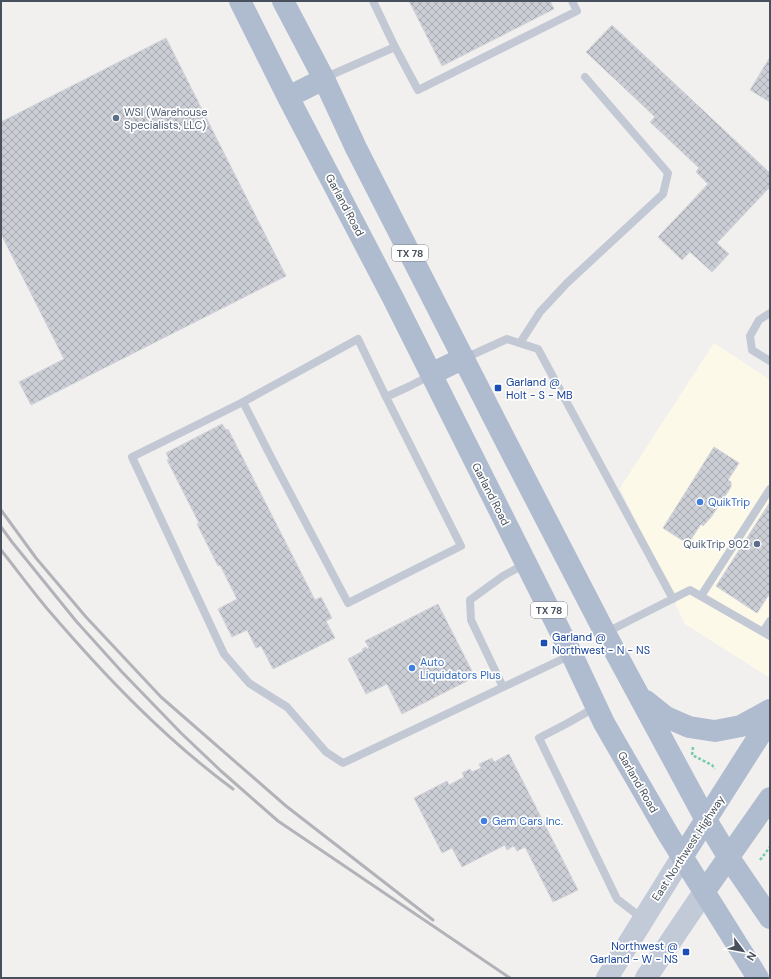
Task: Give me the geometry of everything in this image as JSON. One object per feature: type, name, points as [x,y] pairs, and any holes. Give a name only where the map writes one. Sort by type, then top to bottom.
[{"type":"main road","name":"Garland Road","points":[[240,1],[288,97],[390,291],[572,655],[596,707],[682,857],[758,978]]},
{"type":"main road","name":"TX 78","points":[[283,1],[324,79],[356,148],[605,633],[706,820],[728,858],[770,918]]},
{"type":"main road","points":[[288,97],[324,79]]},
{"type":"main road","points":[[431,374],[464,358]]},
{"type":"main road","points":[[639,696],[666,717],[689,728],[715,731],[741,726],[770,710]]},
{"type":"main road","name":"East Northwest Highway","points":[[607,978],[770,719]]},
{"type":"main road","points":[[646,978],[770,798]]},
{"type":"lane","points":[[373,1],[418,90],[577,11],[572,1]]},
{"type":"lane","points":[[324,79],[395,47]]},
{"type":"lane","points":[[520,343],[540,312],[567,284],[663,194],[668,173],[585,77]]},
{"type":"lane","points":[[770,313],[759,320],[750,336],[752,350],[770,361]]},
{"type":"lane","points":[[243,402],[348,603],[461,546],[358,339],[243,402],[132,458],[224,654],[250,683],[287,707],[326,752],[343,763],[572,655]]},
{"type":"lane","points":[[464,358],[507,339],[538,349],[673,599]]},
{"type":"lane","points":[[386,397],[431,374]]},
{"type":"lane","points":[[701,596],[770,489]]},
{"type":"lane","points":[[503,688],[471,620],[470,600],[502,576],[526,564]]},
{"type":"lane","points":[[605,633],[690,590],[766,634],[770,621]]},
{"type":"lane","points":[[596,707],[539,738],[617,899],[643,919]]},
{"type":"path","points":[[694,742],[692,755],[712,764],[716,771]]},
{"type":"path","points":[[760,860],[770,847]]},
{"type":"shaded area","points":[[714,343],[770,380],[770,678],[685,624],[620,488]]},
{"type":"building","points":[[409,1],[550,1],[554,9],[442,66]]},
{"type":"building","points":[[612,25],[770,173],[770,187],[717,243],[729,254],[712,272],[690,252],[682,260],[658,237],[708,184],[696,172],[699,168],[650,122],[655,117],[586,52]]},
{"type":"building","points":[[166,38],[286,276],[31,405],[19,382],[64,359],[1,234],[1,122]]},
{"type":"building","points":[[770,57],[770,102],[750,90]]},
{"type":"building","points":[[222,424],[226,430],[228,429],[315,600],[321,597],[332,618],[326,621],[335,638],[273,669],[261,646],[256,648],[247,630],[232,637],[218,609],[237,599],[220,565],[218,566],[197,524],[199,523],[167,460],[169,459],[166,453]]},
{"type":"building","name":"QuikTrip","points":[[714,447],[739,463],[728,480],[731,482],[731,487],[712,516],[703,526],[701,524],[688,544],[663,528]]},
{"type":"building","name":"QuikTrip 902","points":[[770,502],[770,593],[757,613],[716,586]]},
{"type":"building","name":"Auto Liquidators Plus","points":[[438,604],[475,677],[402,714],[387,684],[366,694],[348,659],[363,651],[362,649],[366,647],[367,649],[369,648],[365,641]]},
{"type":"building","name":"Gem Cars Inc.","points":[[509,754],[578,890],[553,902],[525,847],[517,851],[514,846],[507,850],[505,845],[462,867],[452,848],[442,853],[414,798],[447,781],[449,785],[464,777],[462,773],[470,769],[472,772],[481,768],[479,764],[492,758],[494,762]]},
{"type":"railway","points":[[1,510],[36,558],[86,617],[161,697],[286,806],[433,920]]},
{"type":"railway","points":[[1,527],[76,621],[122,672],[181,733],[221,771],[278,821],[510,978]]},
{"type":"railway","points":[[1,550],[37,597],[114,683],[183,749],[233,789]]},
{"type":"place","name":"WSI (Warehouse Specialists, LLC)","points":[[116,118]]},
{"type":"place","name":"Garland @ Holt - S - MB","points":[[498,388]]},
{"type":"place","name":"QuikTrip","points":[[700,502]]},
{"type":"place","name":"QuikTrip 902","points":[[757,544]]},
{"type":"place","name":"Garland @ Northwest - N - NS","points":[[544,643]]},
{"type":"place","name":"Auto Liquidators Plus","points":[[412,668]]},
{"type":"place","name":"Gem Cars Inc.","points":[[484,821]]},
{"type":"place","name":"Northwest @ Garland - W - NS","points":[[686,952]]}]
